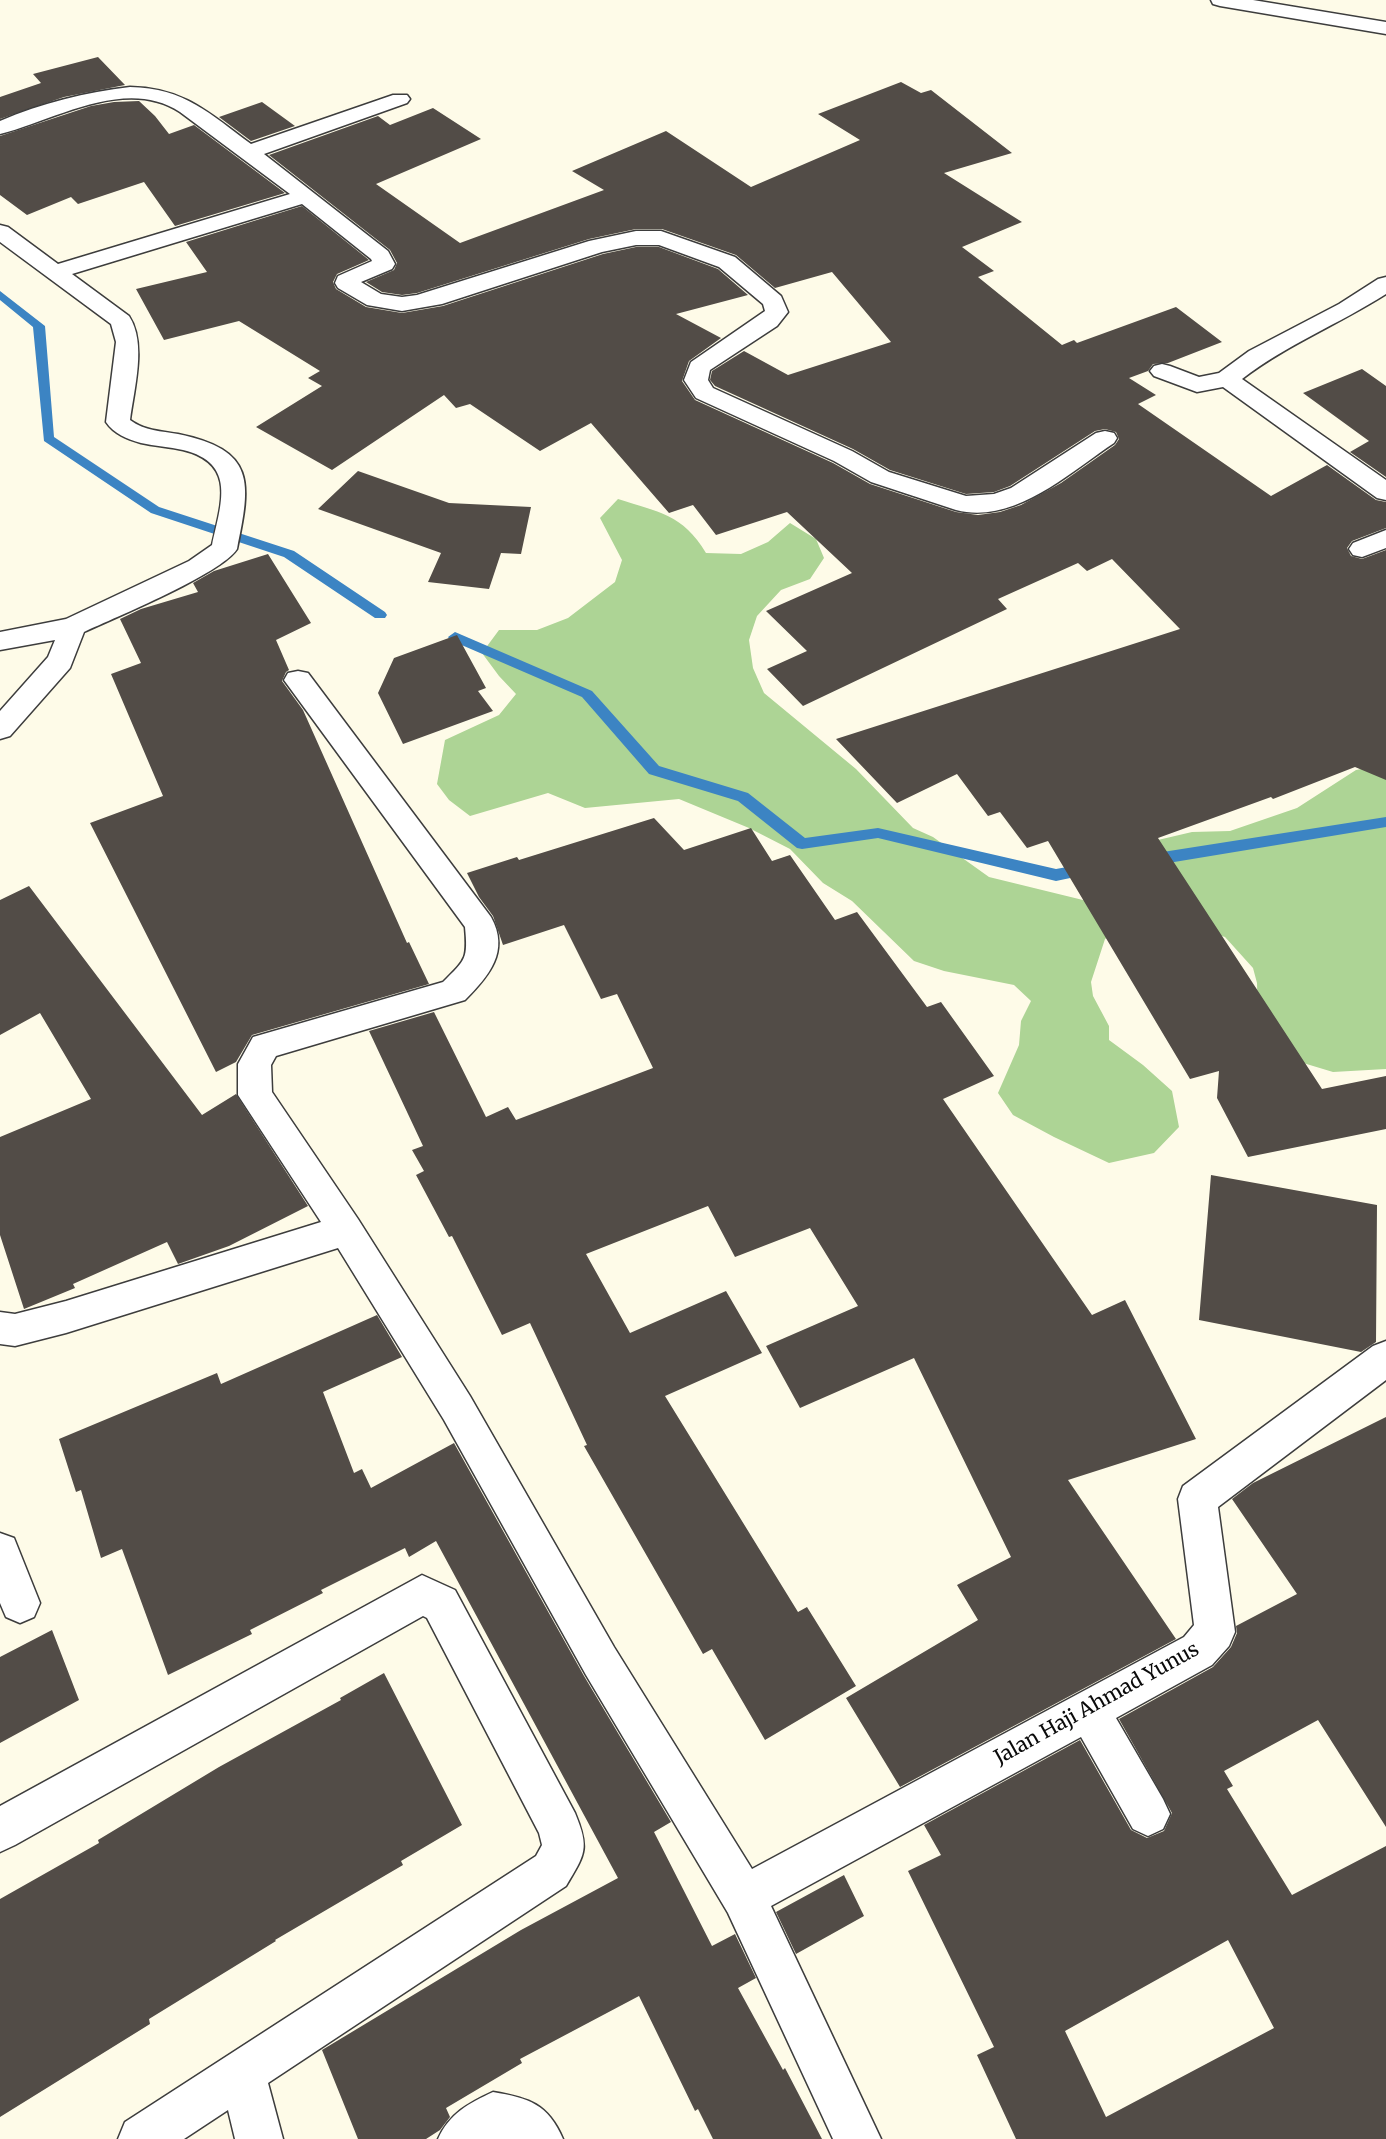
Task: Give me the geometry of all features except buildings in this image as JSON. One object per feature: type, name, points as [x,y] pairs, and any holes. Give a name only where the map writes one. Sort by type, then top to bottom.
[{"type":"street","points":[[1220,0],[1386,28]]},
{"type":"street","points":[[0,129],[34,115],[95,98],[141,93],[169,97],[249,152],[384,260],[384,264],[348,278],[346,283],[375,300],[402,304],[434,299],[597,246],[636,238],[661,238],[727,262],[773,301],[777,312],[770,321],[699,367],[696,380],[704,393],[843,456],[872,474],[965,504],[997,502],[1020,494],[1105,438]]},
{"type":"street","points":[[249,152],[400,99]]},
{"type":"street","points":[[56,272],[304,197]]},
{"type":"street","points":[[0,232],[121,321],[128,342],[118,422],[127,431],[198,446],[220,455],[230,469],[233,507],[224,549],[198,567],[73,627],[0,641]]},
{"type":"street","points":[[1162,371],[1197,385],[1227,379],[1257,356],[1347,309],[1386,284]]},
{"type":"street","points":[[1227,379],[1386,492]]},
{"type":"street","points":[[1362,549],[1386,538]]},
{"type":"street","points":[[0,729],[60,661],[73,627]]},
{"type":"street","points":[[298,680],[480,925],[483,954],[471,974],[454,991],[265,1046],[254,1064],[255,1095],[346,1230],[457,1408],[600,1661],[744,1898],[857,2139]]},
{"type":"street","points":[[5,1332],[66,1317],[346,1230]]},
{"type":"street","name":"Jalan Haji Ahmad Yunus","points":[[744,1898],[1198,1651],[1215,1632],[1197,1499],[1386,1358]]},
{"type":"street","points":[[0,1552],[21,1603]]},
{"type":"street","points":[[0,1830],[422,1595],[441,1604],[560,1828],[564,1848],[551,1871],[142,2139]]},
{"type":"street","points":[[1089,1711],[1148,1814]]},
{"type":"street","points":[[242,2072],[259,2139]]},
{"type":"street","points":[[462,2139],[493,2116],[520,2120],[539,2139]]},
{"type":"green space","points":[[618,499],[679,522],[706,553],[741,554],[768,542],[790,523],[816,539],[824,558],[810,579],[781,590],[757,616],[749,640],[753,668],[764,693],[856,769],[913,828],[933,837],[989,877],[1087,901],[1111,851],[1192,832],[1230,831],[1297,808],[1356,770],[1378,766],[1386,771],[1386,1069],[1333,1072],[1290,1059],[1258,1024],[1257,983],[1253,968],[1225,937],[1201,929],[1135,919],[1105,939],[1091,982],[1093,996],[1109,1026],[1109,1040],[1143,1065],[1172,1091],[1179,1127],[1154,1153],[1109,1163],[1013,1115],[998,1093],[1019,1045],[1021,1021],[1031,1001],[1014,985],[944,971],[914,961],[852,901],[823,883],[790,849],[749,828],[679,799],[585,808],[548,793],[470,816],[449,800],[437,784],[445,740],[499,715],[516,694],[482,653],[499,630],[537,630],[568,618],[615,582],[622,560],[600,518]]},
{"type":"waterway","points":[[0,294],[39,326],[48,438],[155,510],[289,554],[380,615]]},
{"type":"waterway","points":[[455,637],[587,694],[654,770],[743,797],[802,844],[878,833],[1056,875],[1089,869]]},
{"type":"waterway","points":[[1150,860],[1386,822]]}]
